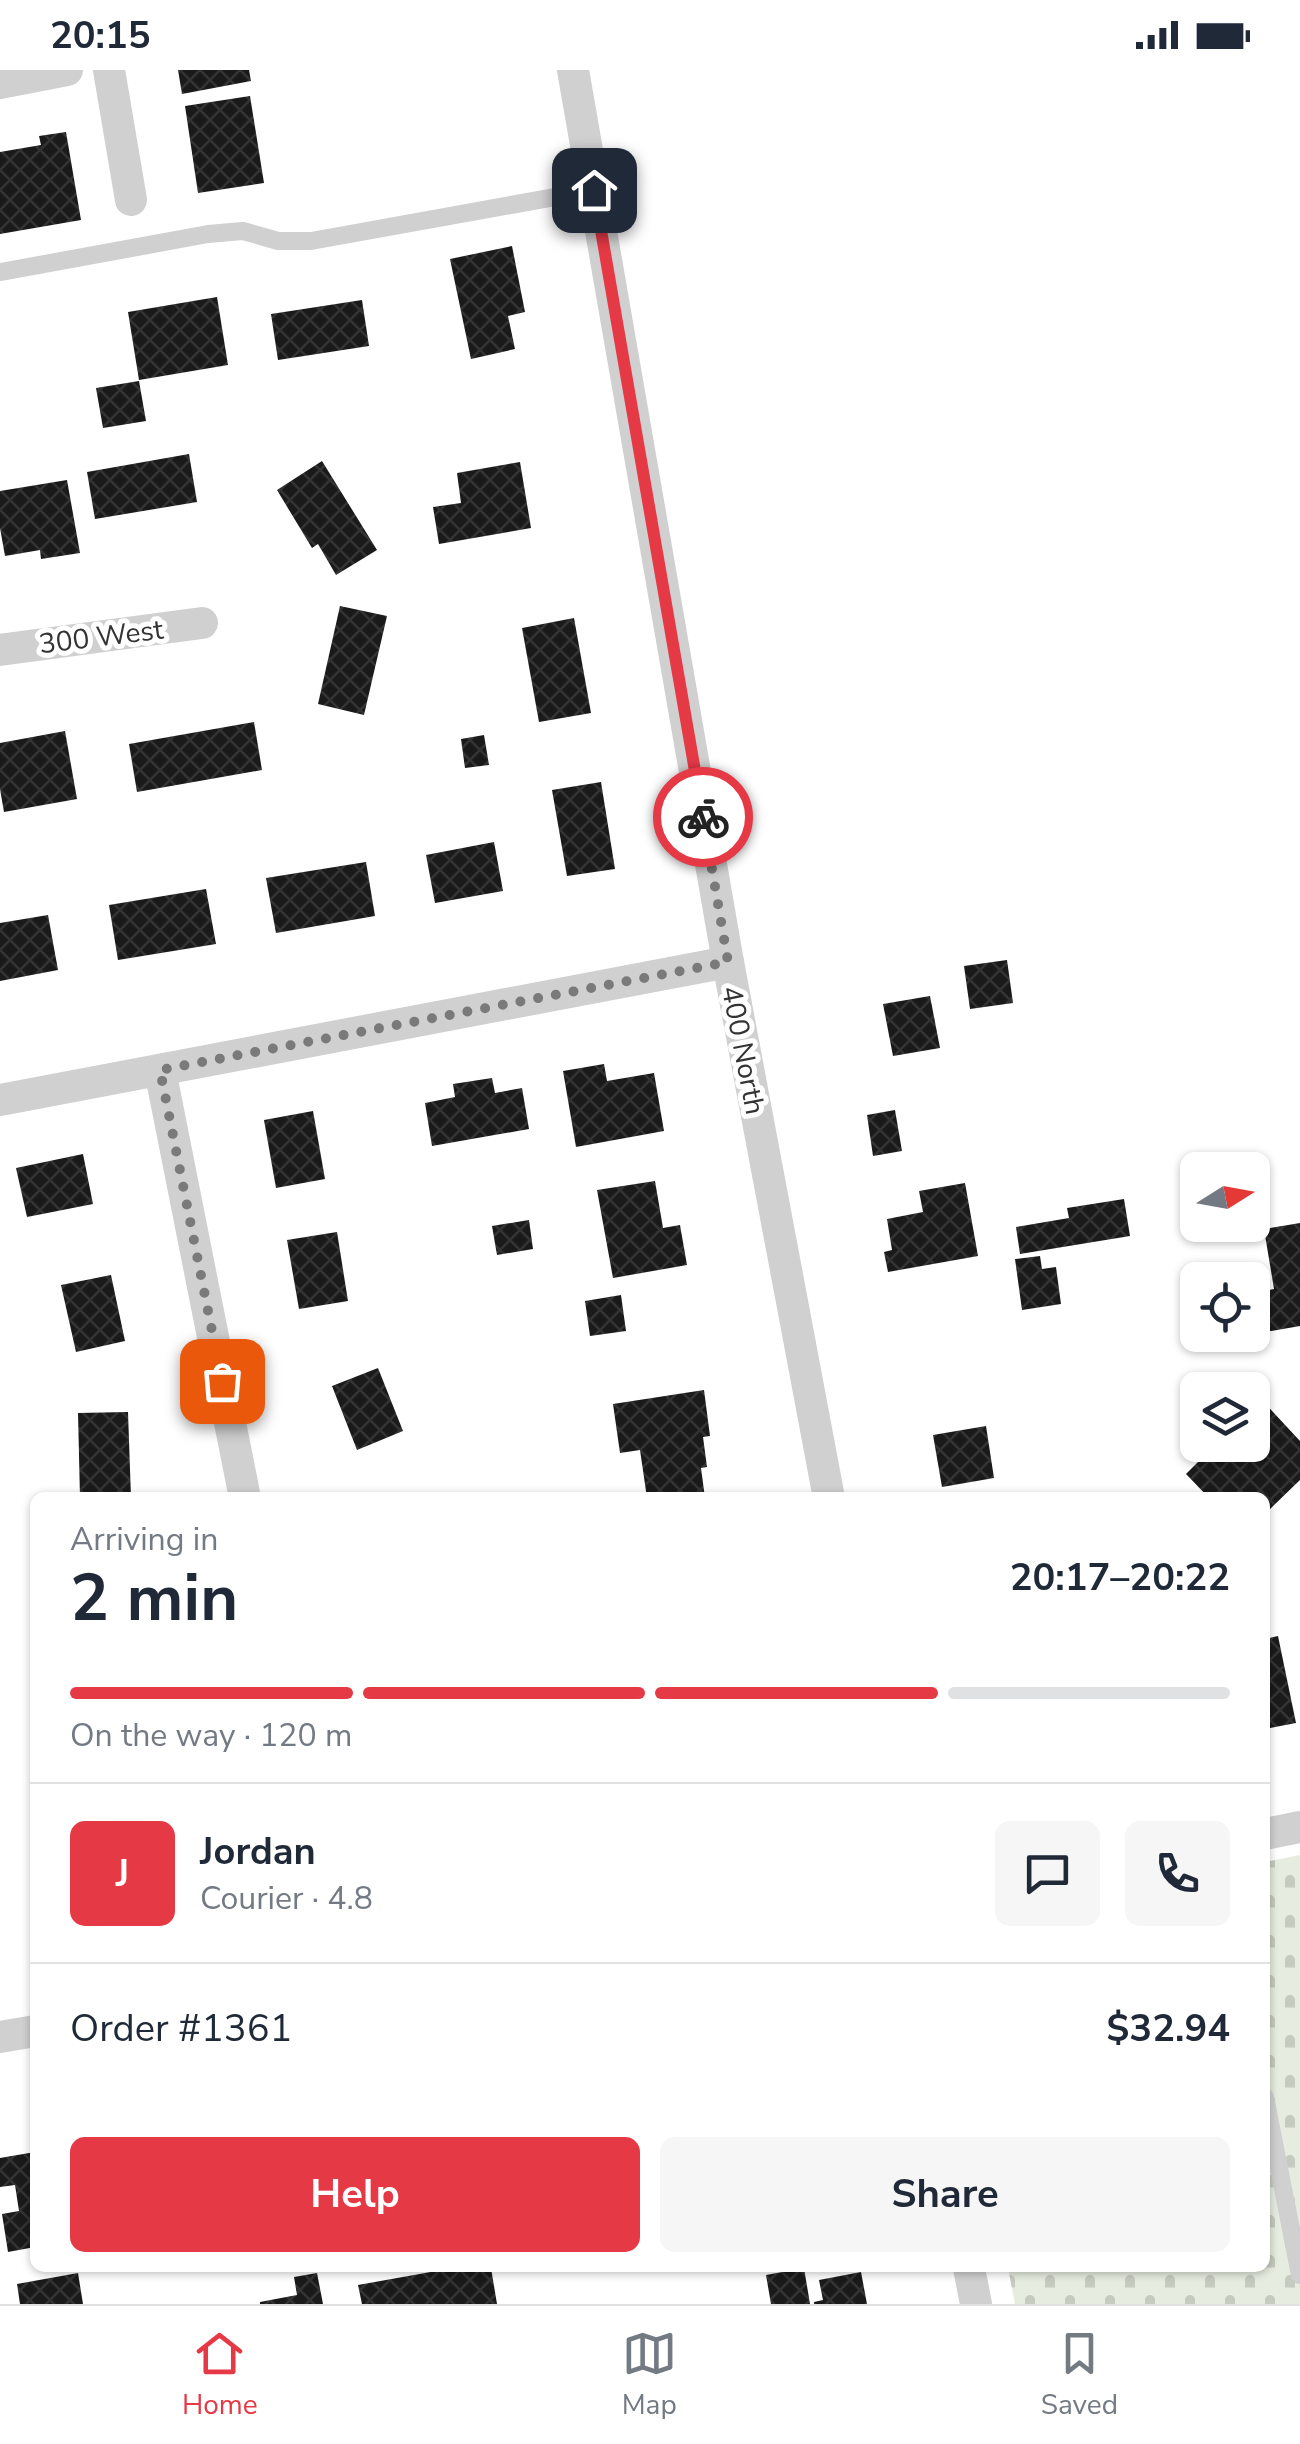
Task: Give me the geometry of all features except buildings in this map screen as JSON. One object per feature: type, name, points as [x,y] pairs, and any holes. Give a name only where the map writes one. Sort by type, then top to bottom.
[{"type":"street","points":[[0,82],[67,70]]},
{"type":"street","points":[[109,70],[131,200]]},
{"type":"street","name":"400 North","points":[[573,70],[728,962],[828,1492]]},
{"type":"street","name":"300 West","points":[[0,650],[202,623]]},
{"type":"street","points":[[0,1100],[728,962]]},
{"type":"street","points":[[160,1070],[244,1492]]},
{"type":"street","points":[[1270,1833],[1300,1827]]},
{"type":"street","points":[[0,2037],[30,2032]]},
{"type":"street","points":[[970,2272],[976,2304]]},
{"type":"lane","points":[[0,272],[208,234],[242,231],[278,241],[312,242],[594,190]]},
{"type":"lane","points":[[1270,2122],[1300,2275]]},
{"type":"green space","points":[[1300,1855],[1300,2304],[1015,2304],[1009,2272],[1270,2272],[1270,1861]]},
{"type":"way so far","points":[[222,1381],[160,1070],[728,962],[703,817]]},
{"type":"route","points":[[594,190],[703,817]]}]
